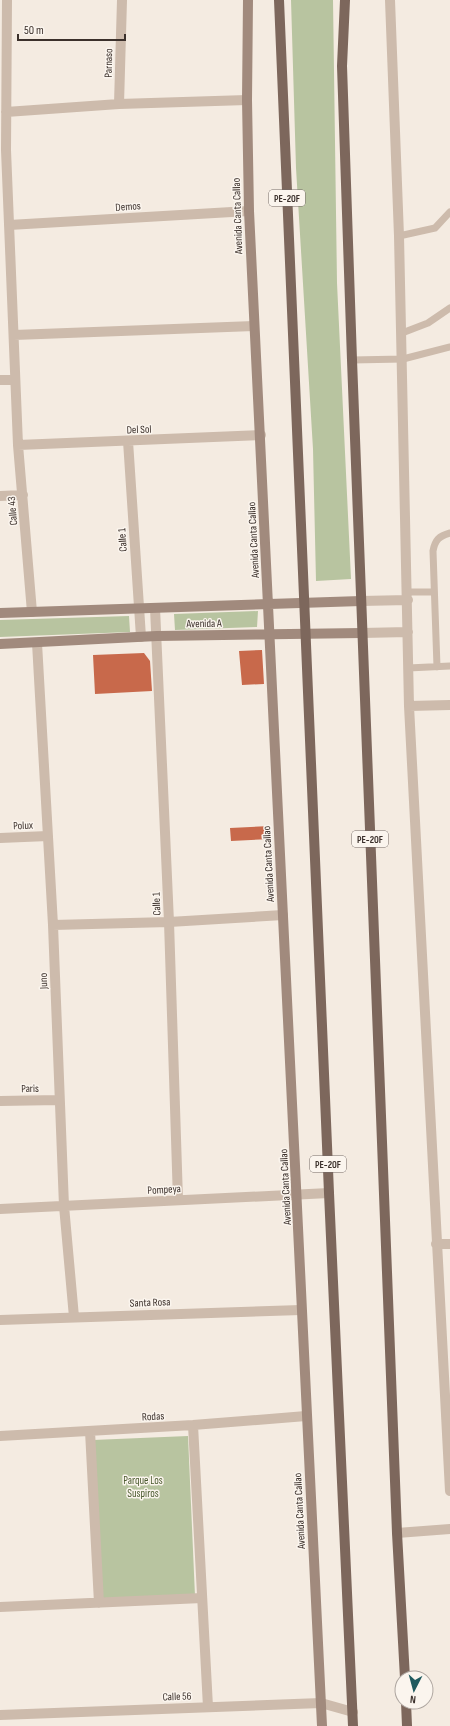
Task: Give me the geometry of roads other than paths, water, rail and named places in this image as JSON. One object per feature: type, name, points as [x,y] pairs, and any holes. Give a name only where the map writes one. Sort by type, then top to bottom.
[{"type":"main road","name":"PE-20F","points":[[279,0],[353,1726]]},
{"type":"main road","name":"PE-20F","points":[[345,0],[342,66],[352,360],[397,1533],[405,1670]]},
{"type":"main road","points":[[406,1710],[407,1726]]},
{"type":"street","name":"Calle 43","points":[[7,0],[6,112],[3,150],[9,225],[18,445],[32,612]]},
{"type":"street","name":"Parnaso","points":[[119,104],[122,0]]},
{"type":"street","name":"Avenida Canta Callao","points":[[248,0],[248,211],[261,436],[306,1416],[322,1726]]},
{"type":"street","points":[[390,0],[400,236],[409,706],[450,1491]]},
{"type":"street","points":[[6,112],[119,104],[247,100]]},
{"type":"street","name":"Demos","points":[[9,225],[248,211]]},
{"type":"street","points":[[14,335],[254,326]]},
{"type":"street","points":[[0,380],[16,380]]},
{"type":"street","name":"Del Sol","points":[[18,445],[261,436]]},
{"type":"street","name":"Calle 1","points":[[128,441],[141,637]]},
{"type":"street","points":[[0,496],[23,495]]},
{"type":"street","name":"Avenida A","points":[[0,613],[268,605],[305,602],[361,601],[408,596]]},
{"type":"street","name":"Calle 1","points":[[155,608],[169,922],[178,1200]]},
{"type":"street","name":"Avenida A","points":[[0,644],[157,636],[408,632]]},
{"type":"street","name":"Juno","points":[[37,643],[53,925],[64,1206],[74,1317]]},
{"type":"street","points":[[409,706],[450,705]]},
{"type":"street","name":"Polux","points":[[0,838],[48,836]]},
{"type":"street","points":[[53,925],[169,922],[283,915]]},
{"type":"street","name":"Paris","points":[[0,1101],[60,1100]]},
{"type":"street","name":"Pompeya","points":[[0,1208],[297,1196],[329,1193]]},
{"type":"street","points":[[436,1244],[450,1244]]},
{"type":"street","name":"Santa Rosa","points":[[0,1320],[301,1310]]},
{"type":"street","name":"Rodas","points":[[0,1436],[193,1426],[306,1416]]},
{"type":"street","points":[[193,1426],[208,1707]]},
{"type":"street","points":[[90,1431],[99,1603]]},
{"type":"street","points":[[397,1533],[450,1529]]},
{"type":"street","points":[[0,1607],[202,1598]]},
{"type":"street","name":"Calle 56","points":[[0,1715],[321,1703],[353,1712]]},
{"type":"lane","points":[[400,236],[435,228],[450,212]]},
{"type":"lane","points":[[402,333],[428,323],[450,308]]},
{"type":"lane","points":[[352,360],[403,359],[450,348]]},
{"type":"lane","points":[[437,667],[433,551],[434,542],[442,535],[450,533]]},
{"type":"lane","points":[[408,596],[434,592]]},
{"type":"lane","points":[[408,668],[450,666]]},
{"type":"park label","name":"Parque Los Suspiros","points":[[143,1486]]}]
